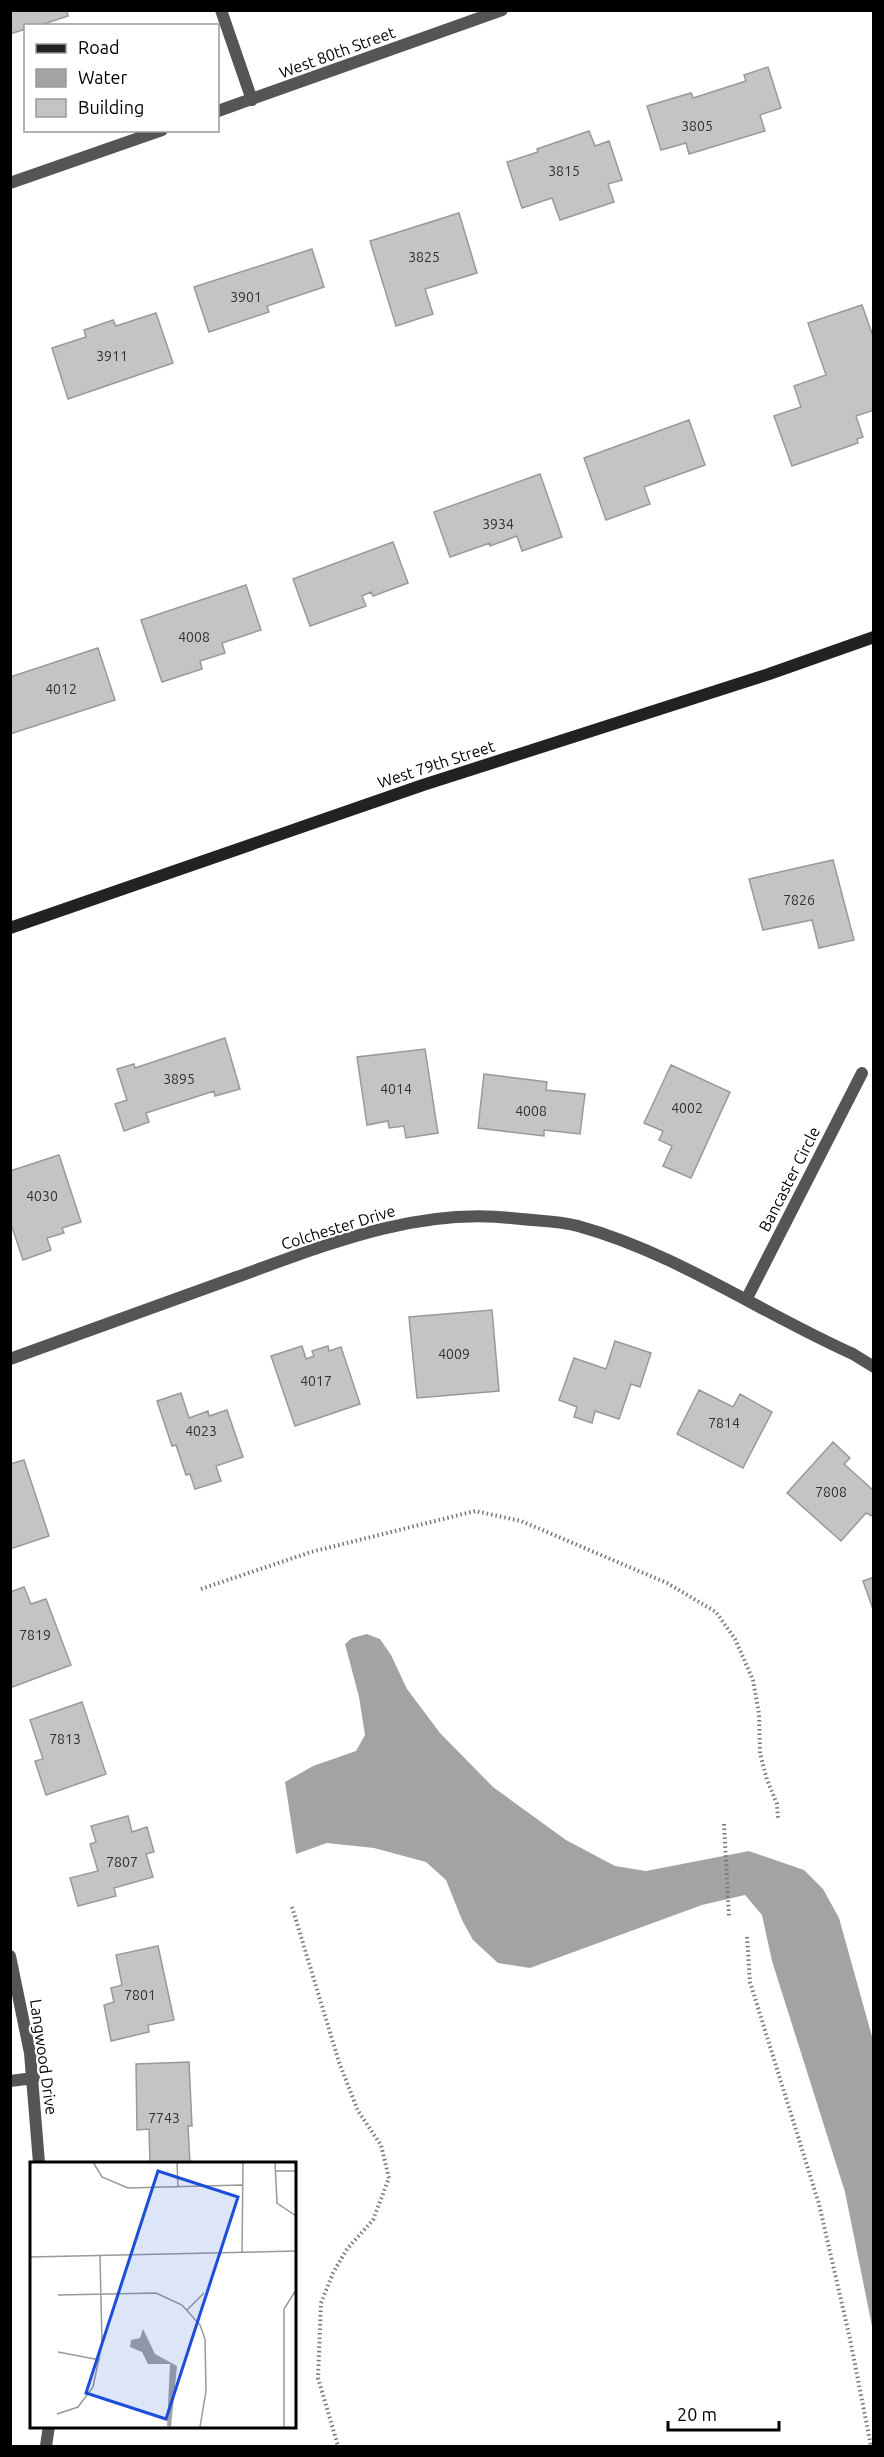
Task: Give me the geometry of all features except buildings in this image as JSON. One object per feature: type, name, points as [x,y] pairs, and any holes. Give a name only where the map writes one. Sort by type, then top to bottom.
[{"type":"main road","name":"West 79th Street","points":[[10,928],[423,785],[769,674],[873,637]]},
{"type":"street","points":[[222,10],[252,100]]},
{"type":"street","name":"West 80th Street","points":[[219,111],[502,10]]},
{"type":"street","points":[[10,183],[156,132]]},
{"type":"street","name":"Bancaster Circle","points":[[746,1300],[862,1073]]},
{"type":"street","name":"Colchester Drive","points":[[10,1359],[342,1240],[408,1222],[442,1217],[477,1218],[493,1215],[545,1220],[579,1227],[628,1243],[853,1354],[873,1367]]},
{"type":"street","name":"Langwood Drive","points":[[10,1956],[25,2020],[34,2078],[39,2162]]},
{"type":"street","points":[[10,2081],[34,2078]]},
{"type":"street","points":[[46,2446],[49,2427]]},
{"type":"path","points":[[201,1589],[311,1552],[475,1511],[521,1521],[667,1582],[716,1612],[735,1639],[753,1680],[759,1714],[760,1753],[767,1780],[777,1804],[778,1819]]},
{"type":"path","points":[[724,1824],[729,1917]]},
{"type":"path","points":[[292,1907],[339,2062],[358,2111],[381,2145],[389,2178],[374,2220],[347,2249],[333,2273],[321,2302],[318,2378],[338,2446]]},
{"type":"path","points":[[747,1937],[750,1982],[819,2204],[872,2446]]},
{"type":"water","points":[[367,1634],[380,1639],[391,1655],[407,1689],[440,1733],[493,1787],[566,1840],[615,1866],[646,1871],[749,1851],[804,1870],[823,1889],[839,1918],[873,2040],[873,2331],[845,2192],[772,1961],[762,1915],[745,1895],[702,1905],[530,1968],[498,1963],[473,1940],[462,1920],[446,1880],[426,1862],[374,1848],[327,1843],[296,1854],[285,1782],[313,1766],[356,1751],[365,1735],[359,1697],[345,1644],[352,1638]]}]
